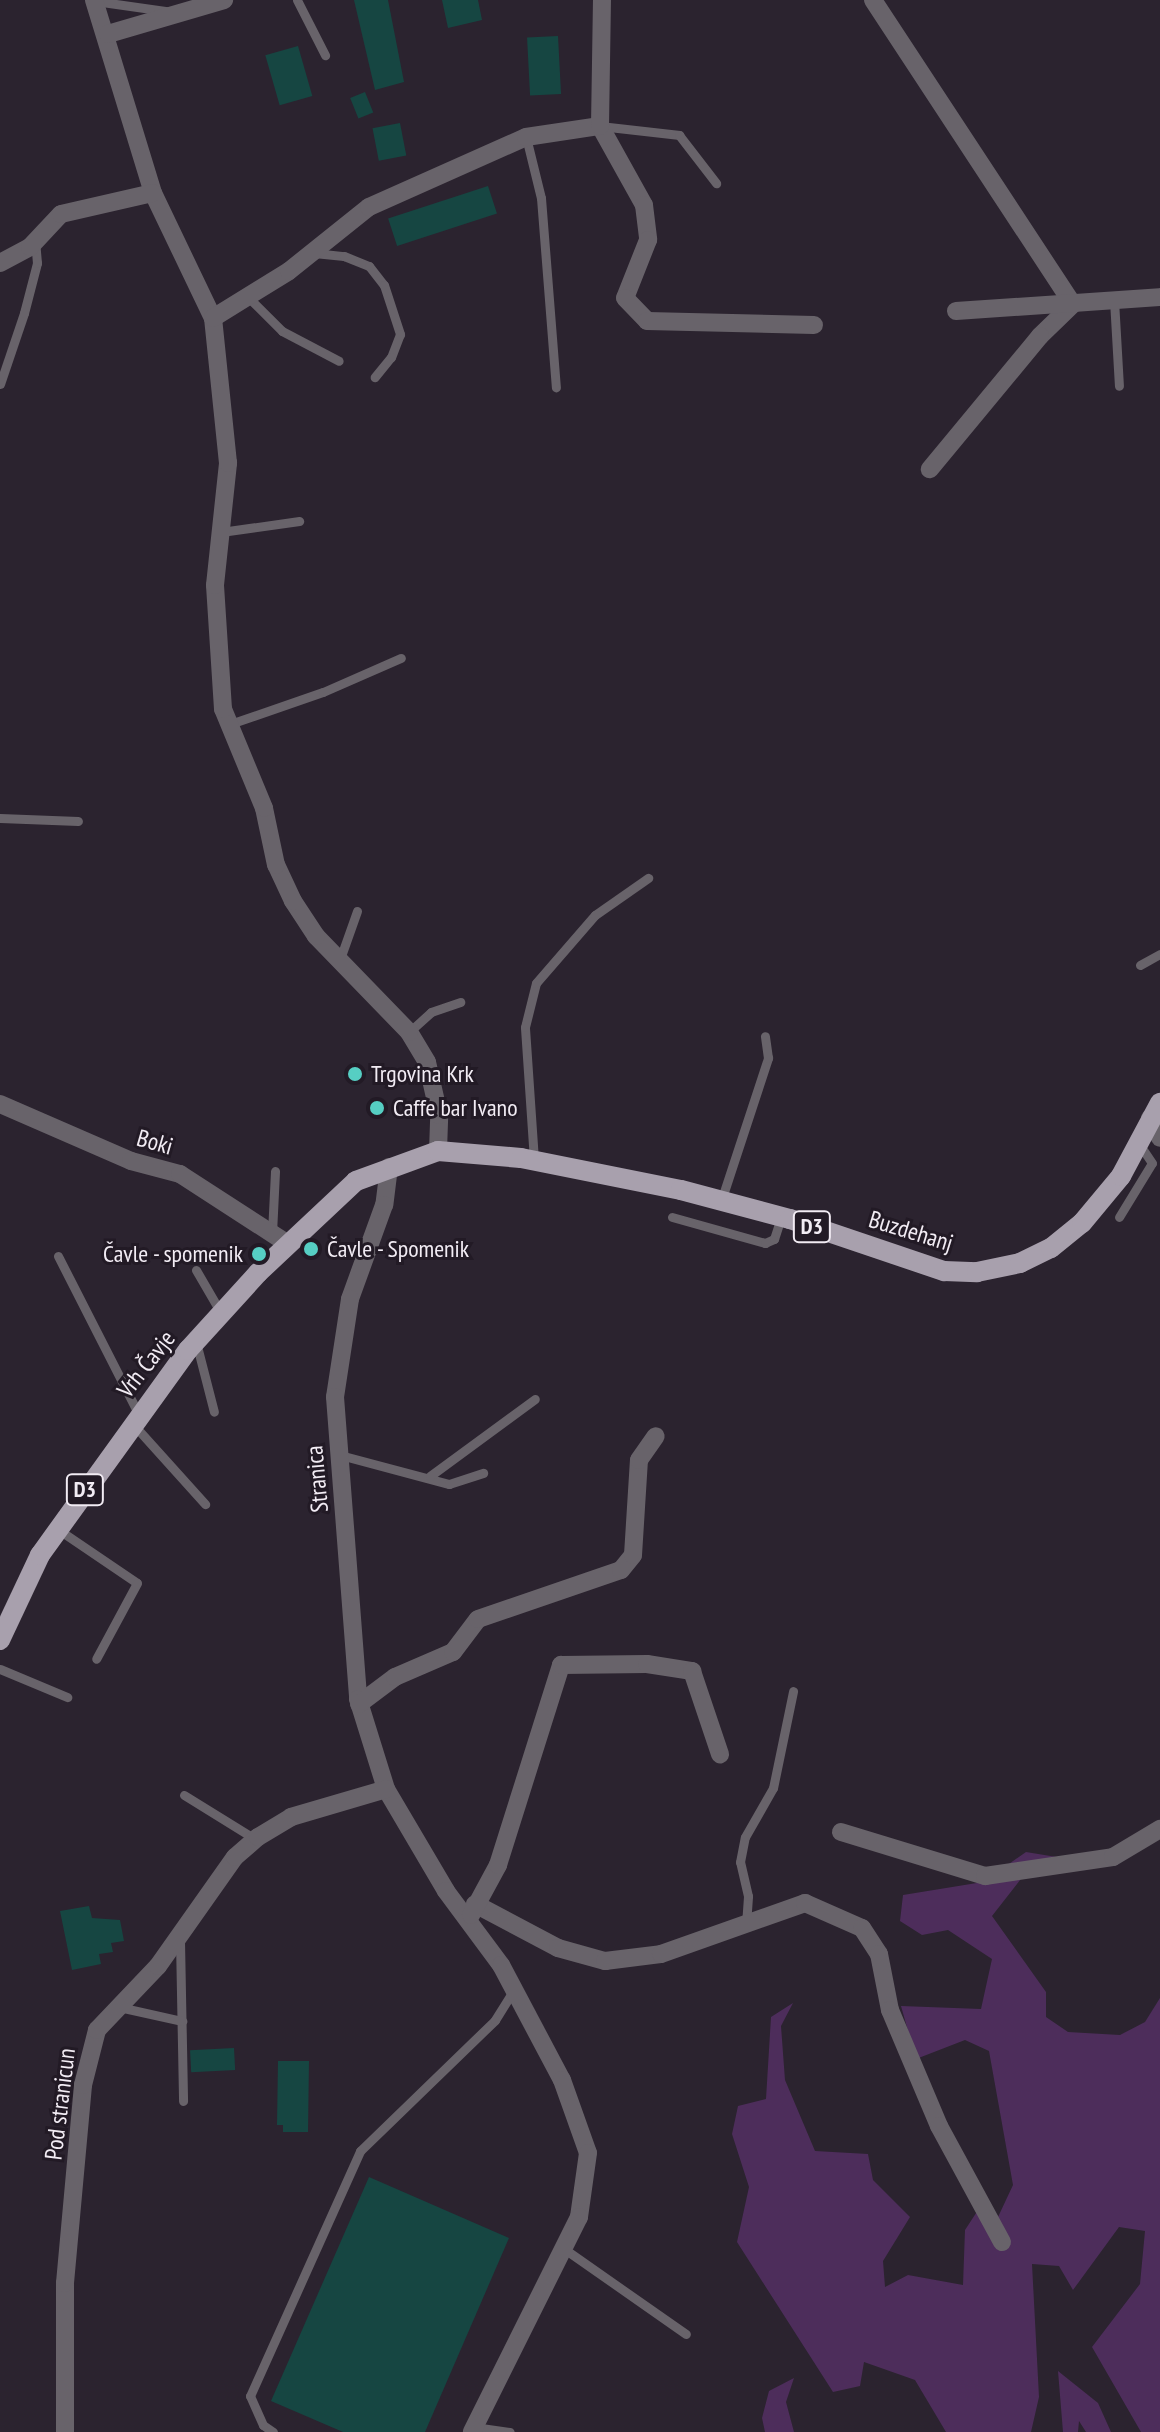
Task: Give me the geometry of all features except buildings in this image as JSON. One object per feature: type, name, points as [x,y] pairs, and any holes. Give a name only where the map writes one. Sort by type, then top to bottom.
[{"type":"main road","name":"Buzdehanj","points":[[389,1167],[438,1151],[534,1160],[781,1217],[944,1271],[977,1272],[1020,1263],[1051,1248],[1082,1223],[1121,1176],[1155,1110]]},
{"type":"main road","name":"Vrh Čavje","points":[[0,1640],[24,1583],[57,1529],[136,1420],[280,1239],[356,1181],[389,1167]]},
{"type":"street","points":[[94,0],[108,34],[153,193],[213,318],[228,463],[215,585],[223,709],[264,808],[276,865],[316,936],[409,1032],[427,1062],[434,1089],[438,1151]]},
{"type":"street","points":[[108,34],[224,0]]},
{"type":"street","points":[[602,0],[600,126],[644,205],[648,240],[625,298],[647,321],[814,325]]},
{"type":"street","points":[[873,0],[1073,304]]},
{"type":"street","points":[[213,318],[311,253],[369,207],[526,137],[600,126]]},
{"type":"street","points":[[0,263],[35,241],[61,214],[153,193]]},
{"type":"street","points":[[956,311],[1160,297]]},
{"type":"street","points":[[930,469],[1073,304]]},
{"type":"street","name":"Boki","points":[[0,1104],[131,1161],[180,1174],[280,1239]]},
{"type":"street","points":[[1155,1110],[1160,1138]]},
{"type":"street","name":"Stranica","points":[[389,1167],[384,1205],[350,1299],[335,1397],[359,1704],[386,1789],[472,1913],[562,2080],[588,2153],[579,2217],[473,2429]]},
{"type":"street","points":[[359,1704],[395,1677],[453,1652],[478,1619],[621,1570],[633,1555],[639,1460],[656,1436]]},
{"type":"street","points":[[720,1754],[692,1671],[647,1664],[561,1665],[498,1865],[472,1913],[558,1948],[605,1961],[661,1954],[805,1903],[862,1928],[879,1954],[890,2010],[918,2065],[939,2126],[1002,2242]]},
{"type":"street","name":"Pod stranicun","points":[[65,2432],[65,2283],[89,2047],[115,2006],[180,1939],[235,1857],[255,1839],[291,1817],[367,1799],[386,1789]]},
{"type":"street","points":[[841,1832],[985,1876],[1113,1857],[1160,1829]]},
{"type":"lane","points":[[94,0],[179,13]]},
{"type":"lane","points":[[297,0],[325,55]]},
{"type":"lane","points":[[600,126],[679,135],[716,183]]},
{"type":"lane","points":[[526,137],[541,198],[556,387]]},
{"type":"lane","points":[[0,384],[37,263],[35,241]]},
{"type":"lane","points":[[311,253],[356,261],[384,285],[400,334],[375,377]]},
{"type":"lane","points":[[248,296],[282,331],[339,361]]},
{"type":"lane","points":[[1114,300],[1119,386]]},
{"type":"lane","points":[[221,532],[299,521]]},
{"type":"lane","points":[[230,724],[323,692],[401,658]]},
{"type":"lane","points":[[0,818],[78,821]]},
{"type":"lane","points":[[534,1160],[525,1027],[536,983],[595,915],[648,878]]},
{"type":"lane","points":[[340,959],[357,911]]},
{"type":"lane","points":[[1140,965],[1160,954]]},
{"type":"lane","points":[[409,1032],[431,1012],[460,1002]]},
{"type":"lane","points":[[721,1201],[766,1068],[765,1036]]},
{"type":"lane","points":[[1119,1217],[1152,1163],[1138,1142]]},
{"type":"lane","points":[[275,1171],[280,1239]]},
{"type":"lane","points":[[672,1217],[765,1243],[774,1239],[781,1217]]},
{"type":"lane","points":[[58,1256],[136,1420],[205,1504]]},
{"type":"lane","points":[[196,1270],[221,1313]]},
{"type":"lane","points":[[196,1342],[214,1412]]},
{"type":"lane","points":[[430,1476],[535,1399]]},
{"type":"lane","points":[[340,1455],[430,1476],[449,1484],[483,1473]]},
{"type":"lane","points":[[57,1529],[137,1583],[96,1659]]},
{"type":"lane","points":[[0,1669],[67,1697]]},
{"type":"lane","points":[[746,1925],[748,1896],[740,1862],[745,1837],[773,1788],[793,1691]]},
{"type":"lane","points":[[184,1795],[255,1839]]},
{"type":"lane","points":[[180,1939],[183,2101]]},
{"type":"lane","points":[[273,2432],[263,2425],[250,2396],[360,2151],[495,2020],[514,1990]]},
{"type":"lane","points":[[115,2006],[182,2021]]},
{"type":"lane","points":[[563,2248],[686,2334]]},
{"type":"lane","points":[[473,2429],[510,2432]]},
{"type":"shaded area","points":[[1026,1852],[1075,1860],[1024,1875],[992,1916],[1046,1992],[1046,2017],[1068,2032],[1120,2035],[1145,2022],[1160,1998],[1160,2432],[1141,2432],[1092,2347],[1140,2284],[1145,2231],[1119,2227],[1073,2290],[1059,2266],[1032,2264],[1039,2397],[1031,2432],[946,2432],[915,2380],[864,2362],[860,2386],[833,2392],[737,2242],[749,2187],[732,2134],[738,2106],[766,2099],[771,2017],[793,2003],[781,2026],[785,2080],[815,2151],[868,2154],[873,2180],[910,2217],[883,2261],[885,2287],[908,2275],[963,2285],[965,2230],[980,2207],[991,2232],[1013,2185],[989,2051],[965,2040],[916,2059],[901,2006],[981,2009],[992,1959],[948,1930],[922,1935],[900,1921],[903,1895],[983,1882]]},
{"type":"shaded area","points":[[1058,2371],[1098,2403],[1111,2432],[1086,2432],[1079,2421],[1078,2432],[1063,2432]]},
{"type":"shaded area","points":[[794,2378],[786,2402],[794,2432],[765,2432],[762,2418],[769,2391]]},
{"type":"place","name":"Trgovina Krk","points":[[355,1074]]},
{"type":"place","name":"Caffe bar Ivano","points":[[377,1108]]},
{"type":"place","name":"Čavle - Spomenik","points":[[311,1249]]},
{"type":"place","name":"Čavle - spomenik","points":[[259,1254]]}]
